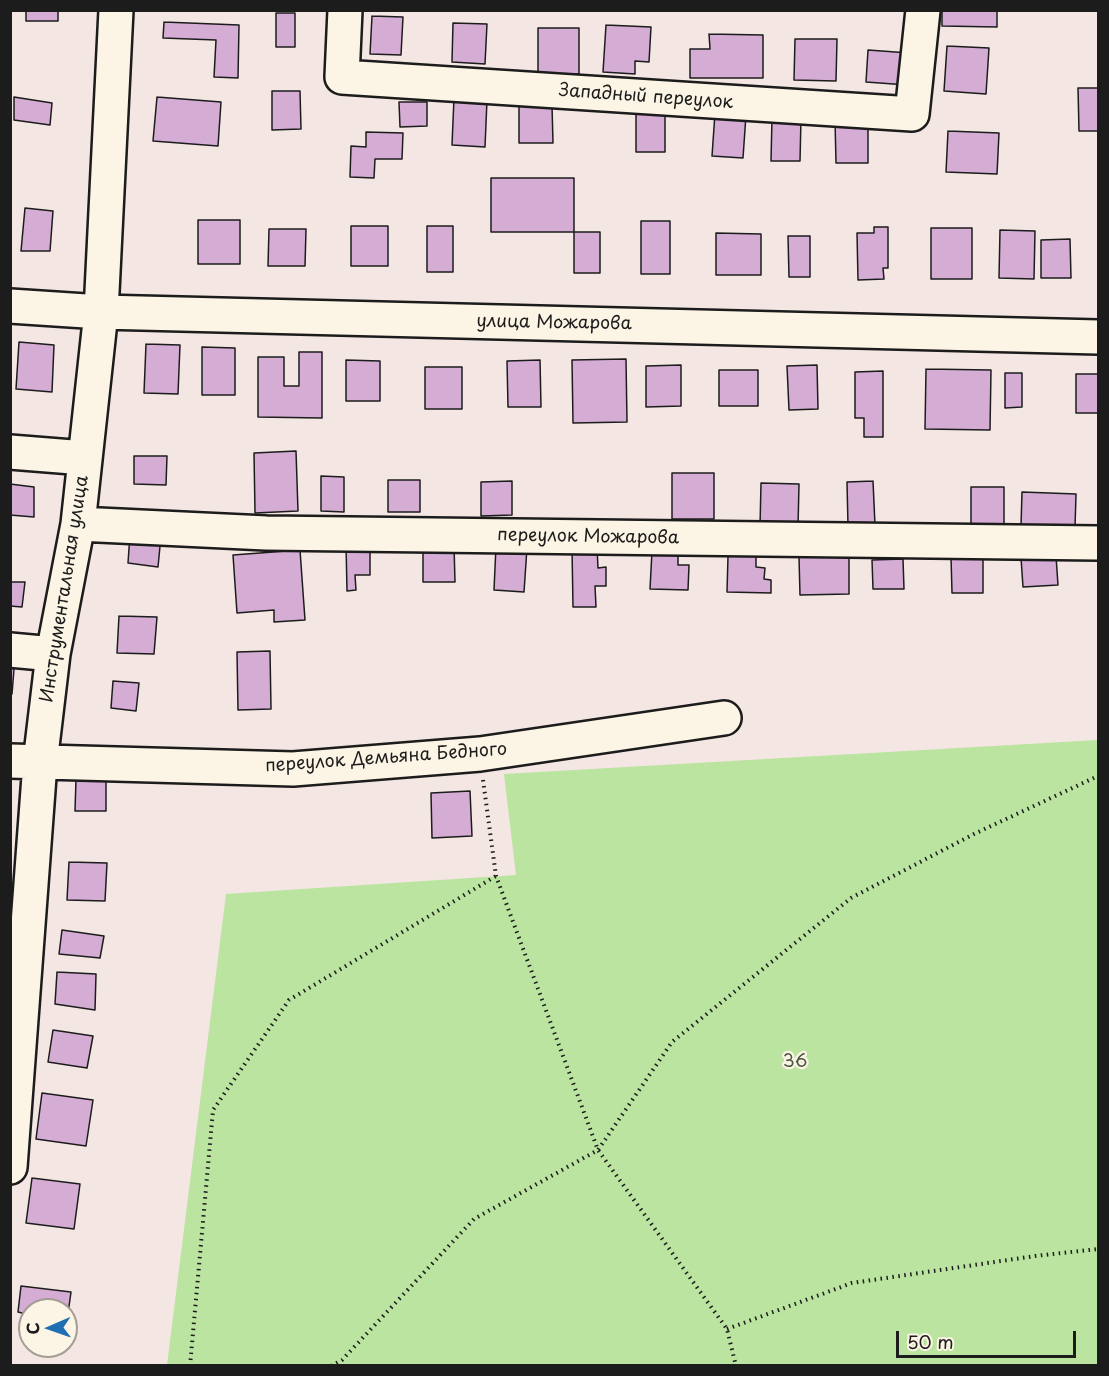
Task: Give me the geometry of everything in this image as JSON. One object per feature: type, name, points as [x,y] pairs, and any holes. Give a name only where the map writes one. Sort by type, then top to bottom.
[{"type":"street","name":"Инструментальная улица","points":[[10,1167],[25,762],[53,654],[78,524],[101,312],[116,10]]},
{"type":"street","name":"Западный переулок","points":[[345,10],[342,77],[912,114],[923,10]]},
{"type":"street","name":"улица Можарова","points":[[10,306],[101,312],[1098,337]]},
{"type":"street","points":[[10,452],[85,458]]},
{"type":"street","name":"переулок Можарова","points":[[78,524],[266,533],[1098,543]]},
{"type":"street","points":[[10,650],[53,654]]},
{"type":"street","name":"переулок Демьяна Бедного","points":[[25,762],[294,769],[480,754],[724,718]]},
{"type":"path","points":[[480,754],[496,876],[598,1150],[727,1329],[736,1365]]},
{"type":"path","points":[[331,1365],[341,1363],[474,1219],[598,1150],[672,1042],[851,898],[974,834],[1098,776]]},
{"type":"path","points":[[190,1365],[213,1110],[289,1000],[496,876]]},
{"type":"path","points":[[727,1329],[852,1283],[1098,1249]]},
{"type":"green space","name":"36","points":[[1098,740],[1098,1365],[167,1365],[226,894],[516,875],[504,774]]},
{"type":"building","points":[[26,10],[58,10],[58,21],[26,21]]},
{"type":"building","points":[[942,10],[997,10],[997,27],[942,26]]},
{"type":"building","points":[[276,13],[295,13],[295,47],[276,47]]},
{"type":"building","points":[[372,16],[403,17],[401,55],[370,54]]},
{"type":"building","points":[[164,22],[239,25],[238,78],[214,77],[216,40],[163,38]]},
{"type":"building","points":[[453,23],[487,24],[485,64],[452,62]]},
{"type":"building","points":[[606,25],[651,27],[649,62],[635,61],[635,74],[603,72]]},
{"type":"building","points":[[538,28],[579,28],[579,74],[538,74]]},
{"type":"building","points":[[709,34],[763,35],[763,78],[690,78],[690,49],[710,49]]},
{"type":"building","points":[[795,39],[837,39],[836,81],[794,80]]},
{"type":"building","points":[[947,46],[989,48],[986,94],[944,91]]},
{"type":"building","points":[[868,50],[909,53],[907,85],[866,82]]},
{"type":"building","points":[[1078,88],[1098,88],[1098,131],[1079,131]]},
{"type":"building","points":[[272,91],[300,91],[301,129],[272,130]]},
{"type":"building","points":[[14,97],[52,103],[50,125],[14,120]]},
{"type":"building","points":[[157,97],[221,102],[218,146],[153,141]]},
{"type":"building","points":[[454,98],[487,100],[485,147],[452,145]]},
{"type":"building","points":[[399,102],[427,102],[427,126],[400,127]]},
{"type":"building","points":[[519,105],[552,105],[553,143],[519,143]]},
{"type":"building","points":[[636,111],[665,111],[665,152],[636,152]]},
{"type":"building","points":[[715,113],[746,115],[743,158],[712,156]]},
{"type":"building","points":[[772,118],[801,118],[800,161],[771,161]]},
{"type":"building","points":[[835,120],[868,120],[868,163],[836,163]]},
{"type":"building","points":[[948,131],[999,133],[997,174],[946,172]]},
{"type":"building","points":[[366,132],[403,133],[402,159],[375,159],[374,178],[350,177],[351,146],[366,147]]},
{"type":"building","points":[[491,178],[574,178],[574,232],[491,232]]},
{"type":"building","points":[[25,208],[53,211],[50,251],[21,251]]},
{"type":"building","points":[[198,220],[240,220],[240,264],[198,264]]},
{"type":"building","points":[[641,221],[670,221],[670,274],[641,274]]},
{"type":"building","points":[[351,226],[388,226],[388,266],[351,266]]},
{"type":"building","points":[[427,226],[453,226],[453,272],[427,272]]},
{"type":"building","points":[[874,227],[888,227],[888,268],[883,268],[884,279],[858,280],[857,233],[874,233]]},
{"type":"building","points":[[931,228],[972,228],[972,279],[931,279]]},
{"type":"building","points":[[269,229],[306,229],[305,266],[268,266]]},
{"type":"building","points":[[1000,230],[1035,231],[1034,279],[999,278]]},
{"type":"building","points":[[574,232],[600,232],[600,273],[574,273]]},
{"type":"building","points":[[716,233],[761,234],[761,275],[716,275]]},
{"type":"building","points":[[788,236],[810,236],[810,277],[789,277]]},
{"type":"building","points":[[1070,239],[1071,278],[1041,278],[1041,240]]},
{"type":"building","points":[[19,342],[54,345],[52,392],[16,389]]},
{"type":"building","points":[[146,344],[180,345],[178,394],[144,393]]},
{"type":"building","points":[[202,347],[235,348],[235,395],[202,395]]},
{"type":"building","points":[[299,352],[322,352],[322,418],[258,417],[258,357],[284,357],[284,386],[299,386]]},
{"type":"building","points":[[626,359],[627,422],[573,423],[572,360]]},
{"type":"building","points":[[346,360],[380,361],[380,401],[346,401]]},
{"type":"building","points":[[540,360],[541,407],[508,407],[507,361]]},
{"type":"building","points":[[681,365],[681,406],[646,407],[646,366]]},
{"type":"building","points":[[817,365],[818,409],[789,410],[787,366]]},
{"type":"building","points":[[425,367],[462,367],[462,409],[425,409]]},
{"type":"building","points":[[926,369],[991,370],[990,430],[925,429]]},
{"type":"building","points":[[719,370],[758,370],[758,406],[719,406]]},
{"type":"building","points":[[883,371],[883,437],[864,437],[864,418],[855,418],[855,372]]},
{"type":"building","points":[[1005,373],[1022,373],[1022,407],[1005,408]]},
{"type":"building","points":[[1076,374],[1098,374],[1098,413],[1076,413]]},
{"type":"building","points":[[296,451],[298,511],[255,513],[254,453]]},
{"type":"building","points":[[134,456],[167,456],[166,485],[134,484]]},
{"type":"building","points":[[672,473],[714,473],[714,519],[672,519]]},
{"type":"building","points":[[321,476],[344,477],[344,512],[321,511]]},
{"type":"building","points":[[388,480],[420,480],[420,512],[388,512]]},
{"type":"building","points":[[512,481],[512,515],[481,516],[481,482]]},
{"type":"building","points":[[873,481],[875,525],[848,526],[847,482]]},
{"type":"building","points":[[761,483],[799,484],[798,527],[760,527]]},
{"type":"building","points":[[10,484],[34,487],[34,517],[10,515]]},
{"type":"building","points":[[971,487],[1004,487],[1004,530],[971,530]]},
{"type":"building","points":[[1022,492],[1076,494],[1075,528],[1021,526]]},
{"type":"building","points":[[130,534],[161,536],[158,567],[128,563]]},
{"type":"building","points":[[346,544],[370,544],[370,575],[355,575],[356,590],[347,591]]},
{"type":"building","points":[[454,545],[455,582],[423,582],[423,546]]},
{"type":"building","points":[[496,546],[527,548],[524,592],[494,590]]},
{"type":"building","points":[[597,547],[598,568],[606,567],[606,586],[595,586],[596,607],[573,607],[572,548]]},
{"type":"building","points":[[300,550],[305,620],[274,622],[274,610],[237,613],[233,555]]},
{"type":"building","points":[[652,551],[678,552],[678,565],[689,565],[688,590],[650,589]]},
{"type":"building","points":[[728,556],[756,556],[756,567],[765,568],[764,579],[771,580],[771,593],[727,592]]},
{"type":"building","points":[[983,556],[983,593],[952,593],[951,557]]},
{"type":"building","points":[[1056,556],[1058,585],[1023,587],[1021,558]]},
{"type":"building","points":[[799,557],[849,557],[849,594],[800,595]]},
{"type":"building","points":[[903,559],[904,589],[873,589],[872,560]]},
{"type":"building","points":[[10,582],[25,582],[22,607],[10,606]]},
{"type":"building","points":[[119,616],[157,617],[154,654],[117,653]]},
{"type":"building","points":[[270,651],[271,709],[238,710],[237,652]]},
{"type":"building","points":[[10,668],[14,669],[12,694],[10,694]]},
{"type":"building","points":[[113,681],[139,683],[136,711],[111,708]]},
{"type":"building","points":[[106,778],[106,811],[75,811],[76,779]]},
{"type":"building","points":[[470,791],[472,836],[432,838],[431,793]]},
{"type":"building","points":[[69,862],[107,863],[105,901],[67,900]]},
{"type":"building","points":[[62,930],[104,936],[100,958],[59,954]]},
{"type":"building","points":[[57,972],[96,974],[95,1010],[55,1004]]},
{"type":"building","points":[[53,1030],[93,1036],[87,1068],[48,1062]]},
{"type":"building","points":[[42,1093],[93,1100],[86,1146],[36,1139]]},
{"type":"building","points":[[32,1178],[80,1184],[74,1229],[26,1223]]},
{"type":"building","points":[[21,1286],[71,1292],[70,1298],[20,1298]]}]
